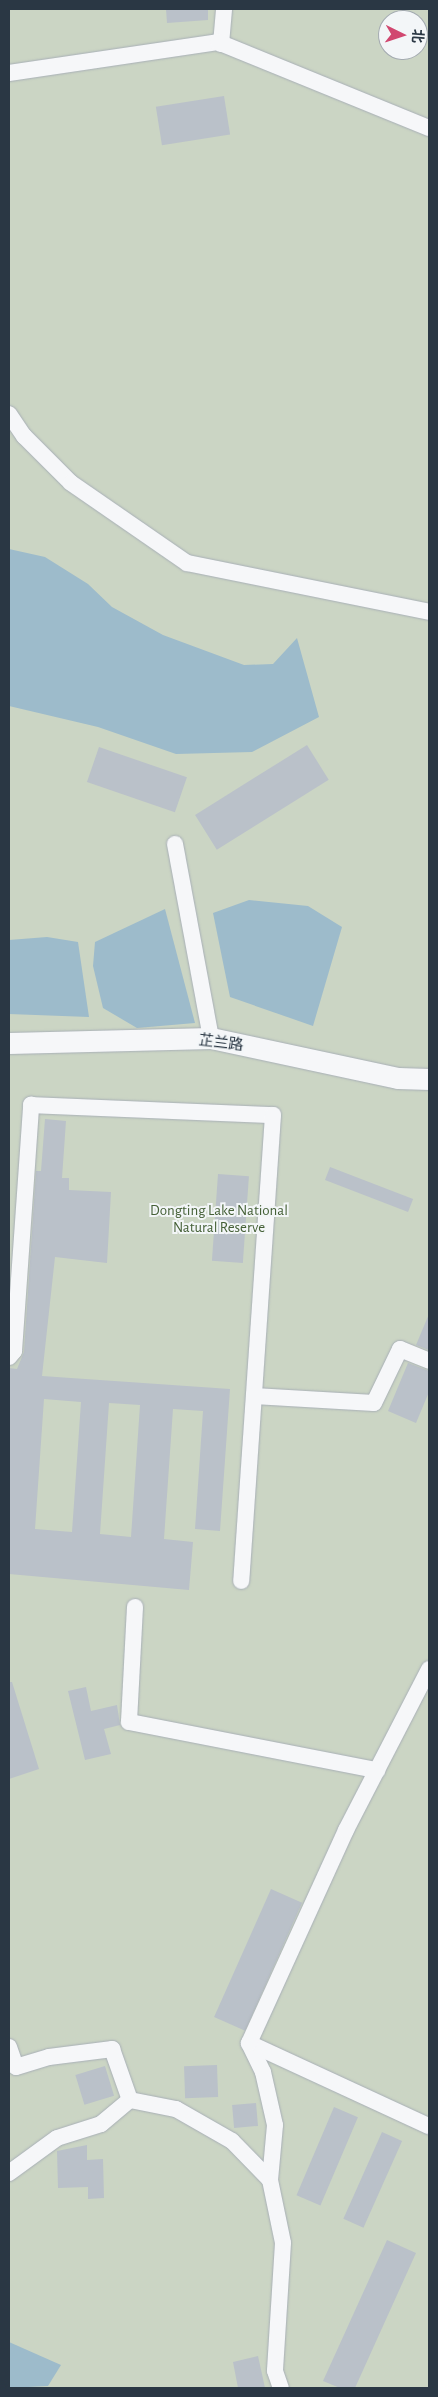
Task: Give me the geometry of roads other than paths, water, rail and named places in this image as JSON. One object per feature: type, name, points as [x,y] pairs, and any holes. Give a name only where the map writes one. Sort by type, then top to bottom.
[{"type":"street","points":[[221,44],[224,9]]},
{"type":"street","points":[[9,73],[221,44],[429,128]]},
{"type":"street","points":[[9,414],[24,436],[71,483],[187,563],[429,612]]},
{"type":"street","points":[[175,844],[211,1038]]},
{"type":"street","name":"芷兰路","points":[[9,1043],[211,1038],[398,1078],[429,1079]]},
{"type":"street","points":[[9,1357],[14,1351],[31,1105],[273,1115],[241,1581]]},
{"type":"street","points":[[254,1396],[374,1403],[400,1349],[429,1360]]},
{"type":"street","points":[[135,1607],[129,1722],[377,1770]]},
{"type":"street","points":[[249,2043],[377,1770],[429,1668]]},
{"type":"street","points":[[249,2043],[429,2126]]},
{"type":"street","points":[[249,2043],[263,2072],[275,2125],[270,2180],[283,2243],[275,2371],[281,2388]]},
{"type":"street","points":[[9,2047],[16,2067],[49,2057],[112,2049],[130,2100]]},
{"type":"street","points":[[130,2100],[176,2109],[232,2140],[270,2180]]},
{"type":"street","points":[[9,2173],[57,2138],[101,2124],[130,2100]]},
{"type":"water","points":[[9,549],[45,557],[88,584],[112,607],[163,635],[244,665],[273,664],[297,638],[319,717],[252,752],[176,754],[98,727],[9,706]]},
{"type":"water","points":[[249,900],[308,906],[342,927],[313,1026],[230,997],[213,913]]},
{"type":"water","points":[[165,909],[195,1023],[137,1028],[103,1008],[93,966],[95,942]]},
{"type":"water","points":[[47,937],[78,942],[89,1017],[9,1014],[9,940]]},
{"type":"water","points":[[9,2342],[61,2365],[48,2386],[9,2388]]},
{"type":"park label","name":"Dongting Lake National Natural Reserve","points":[[219,1218]]}]
